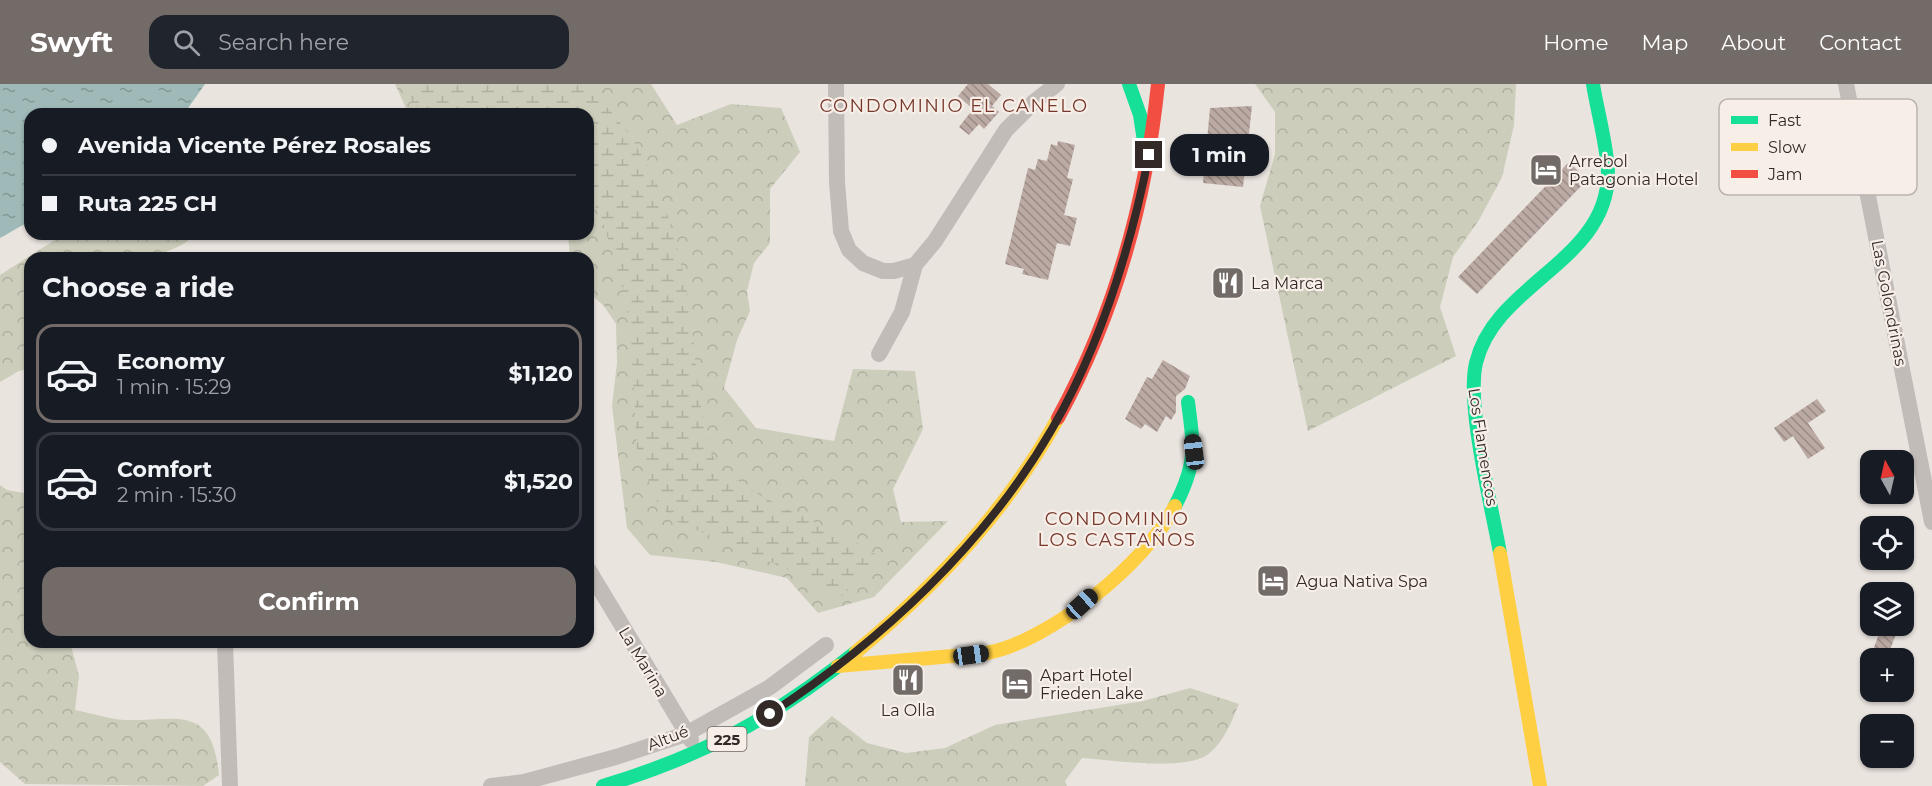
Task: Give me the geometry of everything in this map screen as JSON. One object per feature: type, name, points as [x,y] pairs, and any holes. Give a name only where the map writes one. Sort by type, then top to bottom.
[{"type":"street","points":[[836,84],[837,182],[844,241],[855,257],[873,268],[894,271],[915,265]]},
{"type":"street","points":[[879,354],[902,312],[915,265],[935,240],[1006,130],[1035,101],[1057,84]]},
{"type":"street","points":[[1129,84],[1143,133],[1146,171]]},
{"type":"street","name":"225","points":[[603,786],[702,752],[770,714],[838,666],[898,616],[983,526],[1020,480],[1053,428],[1085,364],[1120,275],[1146,171],[1158,84]]},
{"type":"street","name":"Los Flamencos","points":[[1540,786],[1475,408],[1473,375],[1481,341],[1497,314],[1583,238],[1602,211],[1608,188],[1608,174],[1593,84]]},
{"type":"street","name":"Las Golondrinas","points":[[1846,84],[1849,99]]},
{"type":"street","name":"Las Golondrinas","points":[[1868,195],[1932,522]]},
{"type":"street","points":[[838,666],[988,653],[1026,642],[1065,620],[1148,545],[1171,516],[1186,484],[1194,452],[1188,402]]},
{"type":"street","name":"La Marina","points":[[594,579],[686,734],[702,752]]},
{"type":"street","name":"Altué","points":[[491,786],[524,782],[616,757],[686,734],[770,687],[826,645]]},
{"type":"street","points":[[225,648],[230,786]]},
{"type":"green space","points":[[395,84],[651,84],[677,125],[731,104],[781,108],[800,152],[770,189],[770,243],[754,263],[747,291],[750,311],[737,340],[724,388],[756,428],[834,441],[853,369],[915,371],[923,429],[893,489],[901,522],[948,521],[874,597],[818,613],[787,578],[716,562],[650,555],[627,528],[612,406],[617,363],[616,324],[604,306],[594,297],[594,252],[570,252],[568,240],[594,240],[594,108],[406,108]]},
{"type":"green space","points":[[402,84],[579,84],[606,106],[628,134],[647,166],[663,202],[675,239],[690,313],[704,427],[708,443],[719,467],[758,494],[847,538],[881,558],[840,598],[825,592],[787,569],[676,521],[658,504],[637,452],[632,356],[625,295],[603,222],[594,203],[594,108],[420,108],[415,105]]},
{"type":"green space","points":[[1255,84],[1516,84],[1514,125],[1502,177],[1479,220],[1453,257],[1440,307],[1456,356],[1308,431],[1260,206],[1275,154],[1275,112]]},
{"type":"green space","points":[[55,240],[187,240],[164,252],[36,252]]},
{"type":"green space","points":[[24,260],[24,370],[0,382],[0,275]]},
{"type":"green space","points":[[0,485],[7,490],[24,493],[24,648],[72,648],[79,676],[75,710],[125,720],[176,719],[200,726],[209,736],[215,752],[219,775],[203,786],[25,784],[0,762]]},
{"type":"green space","points":[[1190,688],[1239,704],[1218,744],[1207,755],[1196,760],[1165,764],[1082,758],[1065,781],[1067,786],[805,786],[809,737],[832,716],[867,743],[906,753],[945,748],[995,725],[1143,701]]},
{"type":"water","points":[[0,84],[205,84],[188,108],[24,108],[24,224],[0,238]]},
{"type":"building","points":[[968,84],[988,84],[1001,95],[992,106],[999,112],[984,129],[979,124],[969,135],[959,127],[973,109],[958,96]]},
{"type":"building","points":[[1252,106],[1243,187],[1203,183],[1210,108]]},
{"type":"building","points":[[1058,141],[1075,145],[1067,178],[1073,179],[1064,215],[1077,218],[1070,246],[1057,243],[1048,280],[1022,274],[1024,269],[1005,264],[1028,168],[1035,170],[1038,159],[1047,161],[1051,144],[1057,146]]},
{"type":"building","points":[[1569,162],[1587,180],[1477,294],[1458,277]]},
{"type":"building","points":[[1163,360],[1190,376],[1185,389],[1176,396],[1176,412],[1171,420],[1166,416],[1157,432],[1145,424],[1141,429],[1125,419],[1147,377],[1152,379]]},
{"type":"building","points":[[1817,399],[1826,411],[1808,423],[1825,448],[1808,459],[1793,436],[1784,442],[1774,428]]},
{"type":"building","points":[[1878,636],[1895,636],[1891,648],[1874,648]]},
{"type":"traffic: fast","points":[[1129,84],[1140,115],[1144,141]]},
{"type":"traffic: fast","points":[[1500,553],[1477,430],[1474,404],[1476,363],[1487,336],[1504,312],[1571,251],[1590,229],[1603,204],[1608,164],[1593,84]]},
{"type":"traffic: fast","points":[[1175,506],[1187,478],[1192,455],[1188,402]]},
{"type":"traffic: fast","points":[[603,786],[673,762],[737,732],[796,696],[856,652]]},
{"type":"traffic: slow","points":[[856,652],[886,627],[942,573],[968,544],[1017,484],[1058,418]]},
{"type":"traffic: slow","points":[[838,666],[987,653],[1012,646],[1067,616],[1094,596],[1142,551],[1175,506]]},
{"type":"traffic: slow","points":[[1500,553],[1540,786]]},
{"type":"traffic: jam","points":[[1058,418],[1096,338],[1125,256],[1145,171],[1158,84]]},
{"type":"place","name":"Arrebol Patagonia Hotel","points":[[1546,170]]},
{"type":"place","name":"La Marca","points":[[1228,283]]},
{"type":"place","name":"Agua Nativa Spa","points":[[1273,581]]},
{"type":"place","name":"La Olla","points":[[908,680]]},
{"type":"place","name":"Apart Hotel Frieden Lake","points":[[1017,684]]},
{"type":"district","name":"CONDOMINIO EL CANELO","points":[[954,106]]},
{"type":"district","name":"CONDOMINIO LOS CASTAÑOS","points":[[1117,529]]},
{"type":"route","points":[[770,714],[838,666],[898,616],[983,526],[1020,480],[1053,428],[1085,364],[1120,275],[1141,196],[1149,155]]}]
